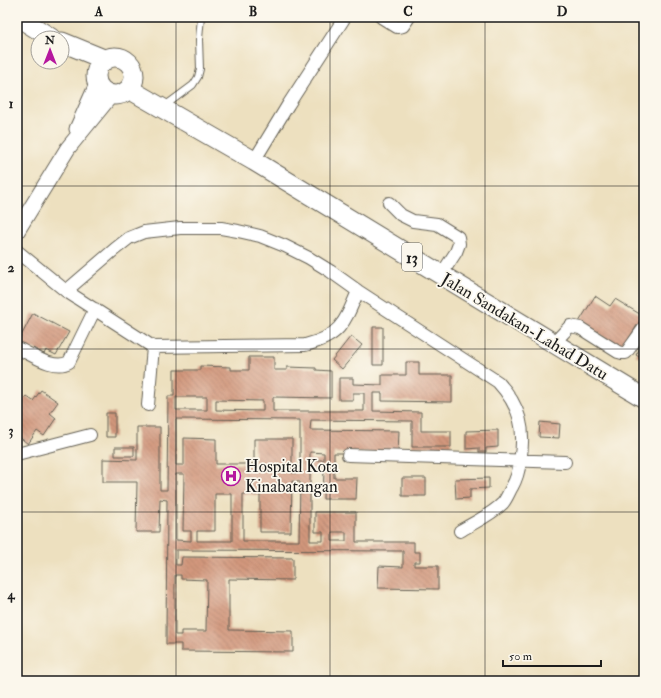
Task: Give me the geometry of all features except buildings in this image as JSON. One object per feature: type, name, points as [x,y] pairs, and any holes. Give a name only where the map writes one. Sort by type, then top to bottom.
[{"type":"highway","name":"13","points":[[18,17],[39,30]]},
{"type":"highway","name":"13","points":[[70,51],[100,72]]},
{"type":"highway","name":"13","points":[[100,72],[116,57],[127,61],[133,70],[125,86]]},
{"type":"highway","name":"13","points":[[100,72],[101,88],[106,92],[125,86],[173,111]]},
{"type":"highway","name":"Jalan Sandakan-Lahad Datu","points":[[173,111],[644,398]]},
{"type":"street","points":[[254,161],[345,17]]},
{"type":"street","points":[[381,17],[397,27],[403,26],[409,17]]},
{"type":"street","points":[[17,230],[68,148],[100,72]]},
{"type":"street","points":[[68,148],[125,86]]},
{"type":"street","points":[[389,203],[401,215],[413,220],[437,224],[458,237],[459,244],[456,252],[441,275]]},
{"type":"street","points":[[66,291],[129,238],[144,232],[180,228],[222,228],[260,236],[309,258],[498,382],[509,394],[521,423],[524,443],[517,478],[505,501],[494,511],[460,531]]},
{"type":"street","points":[[17,251],[66,291],[153,347],[305,346],[320,342],[338,330],[348,316],[358,291]]},
{"type":"street","points":[[17,348],[49,363],[64,365],[69,362],[94,310]]},
{"type":"street","points":[[554,343],[570,326],[574,326],[580,328],[622,354],[626,353],[644,328]]},
{"type":"street","points":[[148,405],[153,347]]},
{"type":"street","points":[[17,454],[90,435]]},
{"type":"street","points":[[348,456],[520,462],[565,462]]},
{"type":"lane","points":[[173,111],[198,77],[200,69],[199,39],[202,17]]},
{"type":"place","name":"Hospital Kota Kinabatangan","points":[[231,476]]}]
